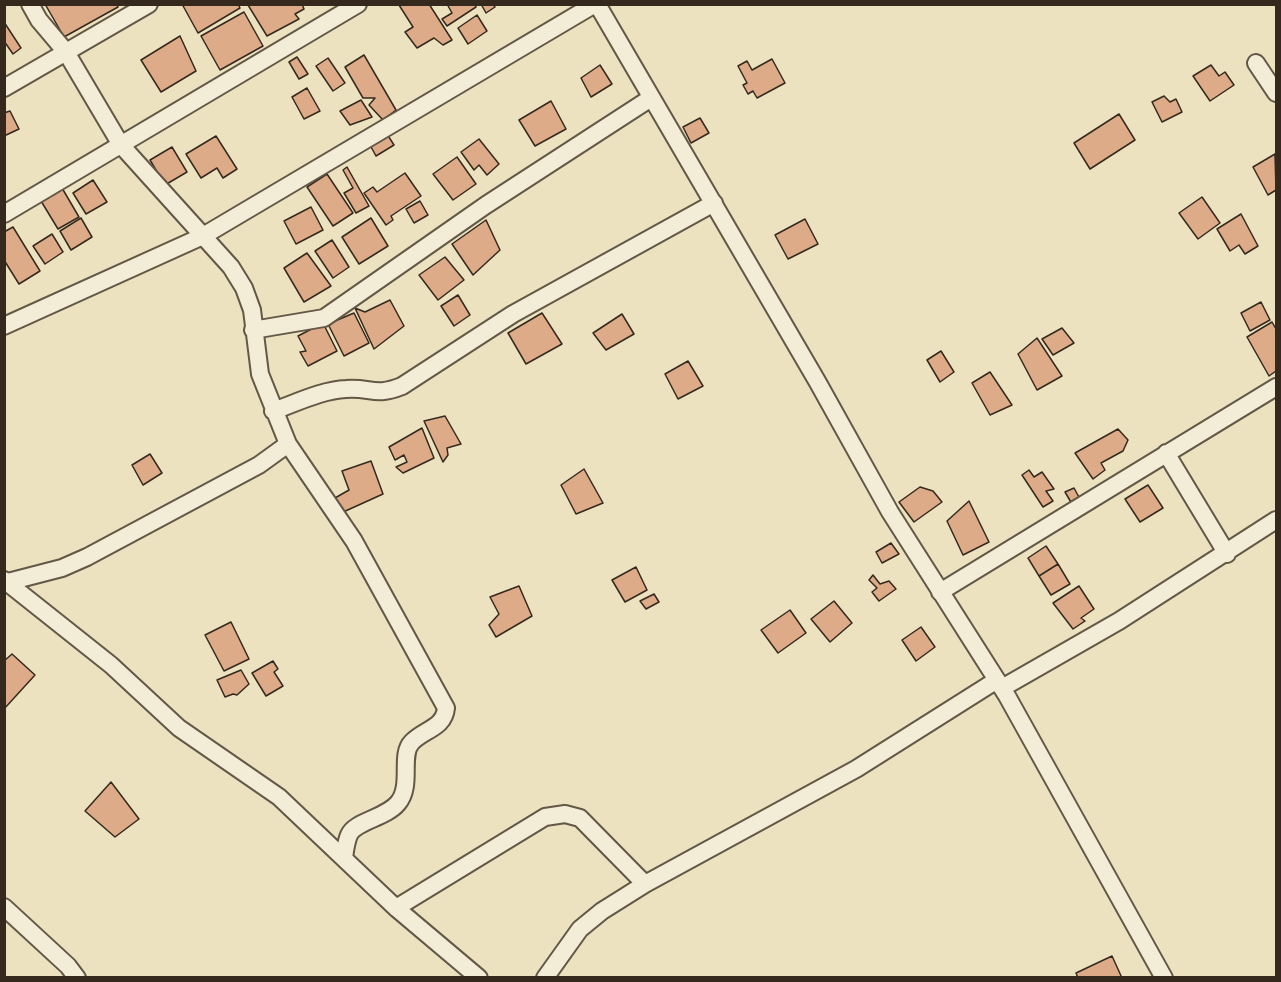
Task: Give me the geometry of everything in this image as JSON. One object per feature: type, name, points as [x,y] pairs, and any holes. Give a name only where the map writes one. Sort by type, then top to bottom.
[{"type":"street","points":[[30,4],[39,20],[66,52],[121,145],[231,267],[244,288],[252,310],[260,374],[288,444],[354,542],[446,708],[445,716],[437,726],[408,748],[406,790],[398,804],[384,815],[356,827],[349,834],[344,858]]},
{"type":"street","points":[[4,88],[148,4]]},
{"type":"street","points":[[4,214],[358,4]]},
{"type":"street","points":[[4,326],[203,236],[596,4],[714,203],[890,512],[999,684],[1164,978]]},
{"type":"street","points":[[1256,63],[1276,93]]},
{"type":"street","points":[[253,330],[324,318],[486,204],[651,98]]},
{"type":"street","points":[[273,411],[335,390],[348,388],[385,393],[402,386],[513,314],[714,203]]},
{"type":"street","points":[[940,592],[1276,387]]},
{"type":"street","points":[[5,582],[62,568],[87,557],[249,471],[288,444]]},
{"type":"street","points":[[1166,453],[1227,554]]},
{"type":"street","points":[[545,978],[580,929],[602,911],[645,884],[856,769],[999,684],[1119,621],[1227,554],[1276,520]]},
{"type":"street","points":[[5,582],[111,664],[179,728],[279,797],[396,908],[479,978]]},
{"type":"street","points":[[396,908],[545,817],[565,814],[580,818],[645,884]]},
{"type":"street","points":[[4,907],[68,966],[76,978]]},
{"type":"building","points":[[45,4],[117,4],[118,7],[64,37]]},
{"type":"building","points":[[182,4],[238,4],[240,8],[198,33]]},
{"type":"building","points":[[302,4],[304,9],[295,14],[299,19],[267,36],[248,5]]},
{"type":"building","points":[[429,4],[452,40],[443,45],[434,38],[417,48],[405,32],[413,27],[399,5]]},
{"type":"building","points":[[447,4],[475,4],[476,7],[447,26],[442,19],[452,13]]},
{"type":"building","points":[[481,4],[493,4],[495,7],[486,13]]},
{"type":"building","points":[[244,12],[263,46],[220,70],[201,36]]},
{"type":"building","points":[[477,15],[487,31],[468,44],[458,28]]},
{"type":"building","points":[[4,22],[21,48],[13,54],[4,41]]},
{"type":"building","points":[[180,36],[196,71],[161,92],[141,60]]},
{"type":"building","points":[[364,55],[396,110],[383,120],[369,105],[375,98],[363,98],[345,67]]},
{"type":"building","points":[[297,57],[308,74],[299,79],[289,62]]},
{"type":"building","points":[[328,58],[345,83],[333,91],[316,66]]},
{"type":"building","points":[[772,59],[785,83],[757,98],[753,91],[748,94],[743,85],[747,83],[738,66],[747,61],[752,70]]},
{"type":"building","points":[[600,65],[612,84],[591,97],[581,78]]},
{"type":"building","points":[[1211,65],[1219,76],[1225,72],[1234,85],[1210,101],[1193,76]]},
{"type":"building","points":[[307,88],[320,111],[304,119],[292,97]]},
{"type":"building","points":[[1164,96],[1170,102],[1176,99],[1182,112],[1162,122],[1152,102]]},
{"type":"building","points":[[361,100],[372,117],[350,125],[340,111]]},
{"type":"building","points":[[551,101],[566,129],[535,146],[519,120]]},
{"type":"building","points":[[10,111],[19,129],[4,136],[4,113]]},
{"type":"building","points":[[1119,114],[1135,140],[1090,169],[1074,143]]},
{"type":"building","points":[[700,118],[709,133],[691,143],[683,127]]},
{"type":"building","points":[[387,134],[394,145],[376,156],[370,145]]},
{"type":"building","points":[[216,136],[237,169],[223,178],[217,168],[201,178],[186,154]]},
{"type":"building","points":[[479,139],[499,164],[487,175],[479,165],[474,170],[461,152]]},
{"type":"building","points":[[172,147],[187,172],[165,185],[150,160]]},
{"type":"building","points":[[1275,154],[1276,190],[1268,195],[1253,167]]},
{"type":"building","points":[[457,157],[476,184],[453,200],[433,174]]},
{"type":"building","points":[[347,167],[369,206],[356,213],[344,193],[353,188],[343,170]]},
{"type":"building","points":[[405,173],[421,196],[391,216],[393,220],[386,225],[364,193],[373,187],[377,192]]},
{"type":"building","points":[[327,174],[353,213],[333,226],[307,187]]},
{"type":"building","points":[[93,180],[107,202],[86,214],[73,193]]},
{"type":"building","points":[[62,188],[79,217],[58,229],[41,201]]},
{"type":"building","points":[[1202,197],[1220,223],[1198,239],[1179,213]]},
{"type":"building","points":[[420,201],[428,215],[414,223],[406,209]]},
{"type":"building","points":[[311,207],[323,230],[296,244],[284,221]]},
{"type":"building","points":[[1241,214],[1258,246],[1245,254],[1239,245],[1230,251],[1217,229]]},
{"type":"building","points":[[81,218],[92,237],[71,250],[60,231]]},
{"type":"building","points":[[371,218],[388,246],[359,264],[342,237]]},
{"type":"building","points":[[805,219],[818,244],[788,259],[775,235]]},
{"type":"building","points":[[486,220],[500,250],[473,275],[452,244]]},
{"type":"building","points":[[13,227],[40,271],[19,284],[4,260],[4,232]]},
{"type":"building","points":[[52,234],[63,252],[45,264],[33,246]]},
{"type":"building","points":[[332,240],[349,267],[333,278],[315,251]]},
{"type":"building","points":[[307,253],[331,286],[304,302],[284,268]]},
{"type":"building","points":[[445,257],[464,280],[438,300],[419,275]]},
{"type":"building","points":[[458,295],[470,315],[454,326],[441,306]]},
{"type":"building","points":[[390,300],[404,326],[374,349],[355,308],[365,312]]},
{"type":"building","points":[[1261,302],[1270,320],[1250,331],[1241,313]]},
{"type":"building","points":[[354,313],[369,343],[344,356],[328,324]]},
{"type":"building","points":[[542,313],[562,344],[526,364],[508,333]]},
{"type":"building","points":[[622,314],[634,334],[606,350],[593,333]]},
{"type":"building","points":[[1272,322],[1276,329],[1276,371],[1269,376],[1247,337]]},
{"type":"building","points":[[323,323],[337,351],[308,366],[300,352],[306,351],[298,336]]},
{"type":"building","points":[[1062,328],[1074,343],[1053,355],[1042,339]]},
{"type":"building","points":[[1037,338],[1062,376],[1037,390],[1018,354]]},
{"type":"building","points":[[941,351],[954,372],[940,382],[927,360]]},
{"type":"building","points":[[688,361],[703,386],[678,399],[665,374]]},
{"type":"building","points":[[990,372],[1012,405],[990,415],[972,383]]},
{"type":"building","points":[[445,416],[461,444],[447,448],[448,455],[443,462],[424,421]]},
{"type":"building","points":[[422,428],[434,458],[403,473],[396,467],[407,462],[404,455],[395,460],[389,447]]},
{"type":"building","points":[[1118,429],[1128,440],[1123,451],[1101,463],[1105,470],[1093,479],[1075,453]]},
{"type":"building","points":[[150,454],[162,473],[143,485],[132,465]]},
{"type":"building","points":[[371,461],[383,494],[341,513],[335,498],[349,490],[342,471]]},
{"type":"building","points":[[584,469],[603,503],[576,514],[561,485]]},
{"type":"building","points":[[1029,470],[1034,477],[1042,472],[1054,489],[1046,491],[1053,501],[1043,507],[1022,475]]},
{"type":"building","points":[[1148,485],[1163,508],[1140,522],[1125,499]]},
{"type":"building","points":[[920,487],[933,491],[942,502],[914,522],[899,502]]},
{"type":"building","points":[[1074,488],[1080,499],[1072,504],[1065,492]]},
{"type":"building","points":[[969,501],[989,542],[963,555],[947,521]]},
{"type":"building","points":[[891,543],[899,554],[882,563],[876,552]]},
{"type":"building","points":[[1046,546],[1058,564],[1039,576],[1028,558]]},
{"type":"building","points":[[1058,564],[1070,584],[1051,595],[1039,576]]},
{"type":"building","points":[[636,567],[647,590],[625,602],[612,580]]},
{"type":"building","points":[[873,575],[880,584],[889,581],[896,589],[879,601],[872,592],[877,588],[869,580]]},
{"type":"building","points":[[519,586],[532,616],[496,637],[489,625],[499,614],[490,597]]},
{"type":"building","points":[[1079,586],[1094,609],[1081,618],[1085,621],[1073,629],[1053,603]]},
{"type":"building","points":[[654,594],[659,602],[646,609],[640,601]]},
{"type":"building","points":[[834,601],[852,623],[830,642],[811,619]]},
{"type":"building","points":[[790,610],[806,633],[778,653],[761,630]]},
{"type":"building","points":[[231,622],[249,659],[224,671],[205,635]]},
{"type":"building","points":[[921,627],[935,647],[916,661],[902,640]]},
{"type":"building","points":[[12,654],[35,675],[4,709],[4,661]]},
{"type":"building","points":[[273,661],[278,669],[274,672],[283,686],[266,696],[252,673]]},
{"type":"building","points":[[241,670],[249,684],[237,695],[225,697],[217,680]]},
{"type":"building","points":[[111,782],[139,819],[115,837],[85,811]]},
{"type":"building","points":[[1112,956],[1122,978],[1078,978],[1076,973]]}]
